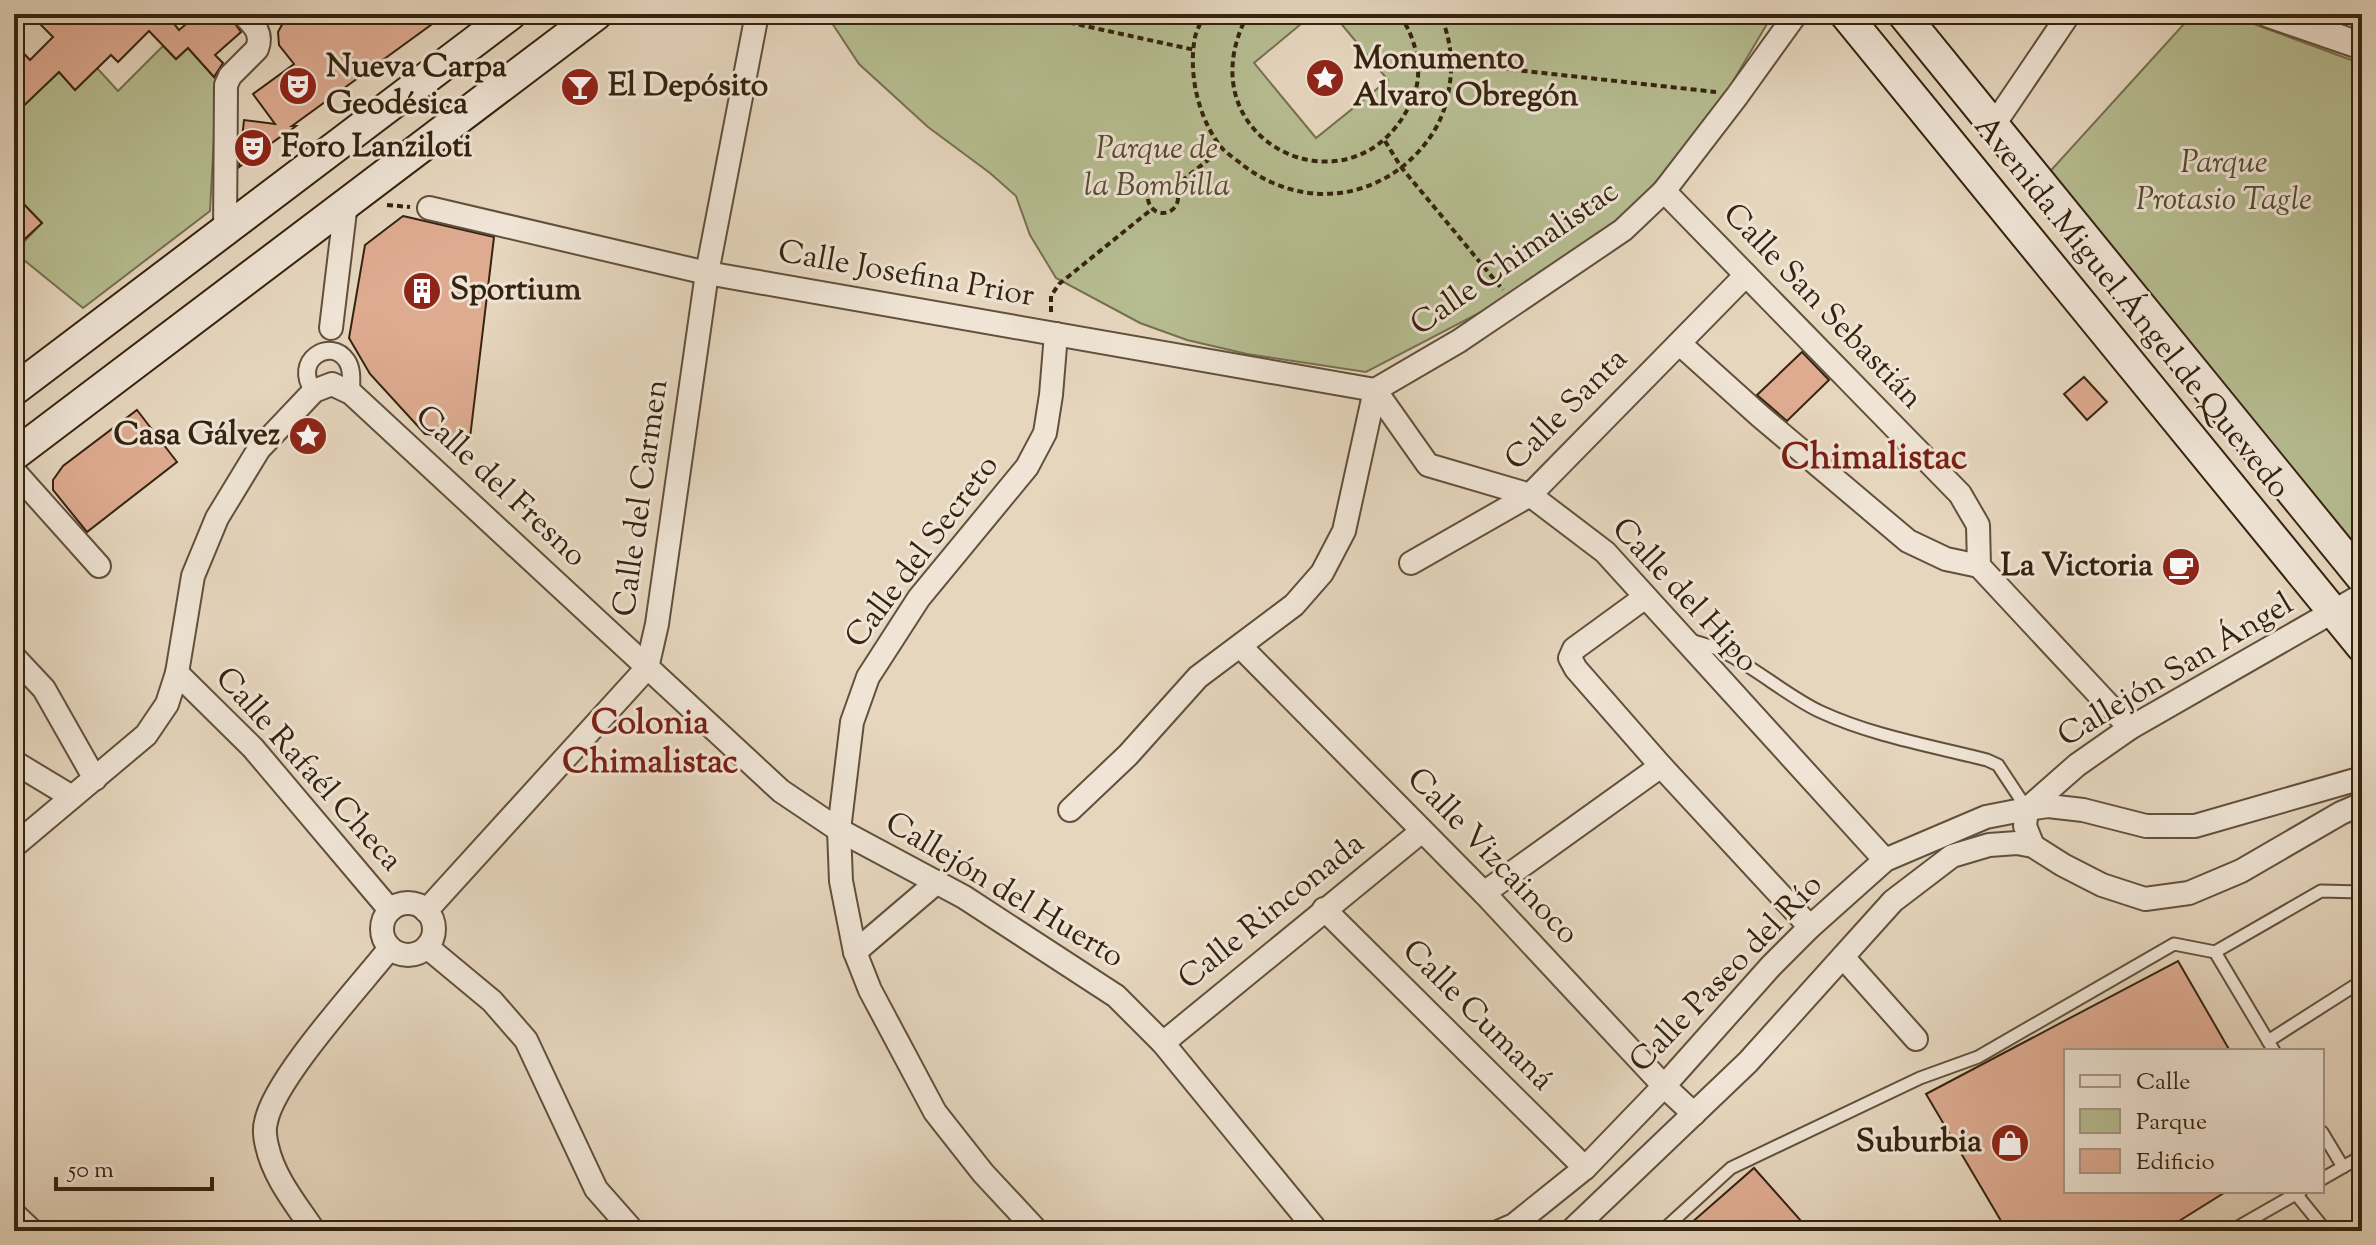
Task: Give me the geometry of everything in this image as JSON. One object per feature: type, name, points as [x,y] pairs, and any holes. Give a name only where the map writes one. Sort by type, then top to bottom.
[{"type":"main road","points":[[14,390],[511,14]]},
{"type":"main road","points":[[14,455],[597,14]]},
{"type":"main road","name":"Avenida Miguel Ángel de Quevedo","points":[[1845,14],[2362,647]]},
{"type":"main road","name":"Avenida Miguel Ángel de Quevedo","points":[[1903,14],[2362,578]]},
{"type":"street","points":[[225,233],[226,85],[230,76],[257,49],[259,43],[258,31],[243,14]]},
{"type":"street","name":"Calle del Carmen","points":[[426,911],[647,668],[657,624],[707,273],[757,14]]},
{"type":"street","name":"Calle Chimalistac","points":[[1375,390],[1459,341],[1623,230],[1664,191],[1796,14]]},
{"type":"street","points":[[1993,126],[2069,14]]},
{"type":"street","points":[[2269,14],[2362,46]]},
{"type":"street","name":"Calle San Sebastián","points":[[1664,191],[1960,494],[1978,525],[1979,566]]},
{"type":"street","points":[[331,328],[346,203]]},
{"type":"street","name":"Calle Josefina Prior","points":[[429,208],[707,273],[1375,390]]},
{"type":"street","name":"Calle Santa","points":[[1411,563],[1530,495],[1746,275]]},
{"type":"street","name":"Calle del Secreto","points":[[1037,1231],[983,1173],[935,1112],[870,990],[855,952],[841,881],[839,830],[852,722],[868,677],[919,598],[1027,467],[1045,433],[1056,334]]},
{"type":"street","points":[[1680,344],[1908,541],[1946,559],[1979,566],[2130,728]]},
{"type":"street","name":"Calle del Fresno","points":[[177,673],[193,576],[217,518],[259,449],[332,389],[781,791],[839,830]]},
{"type":"street","points":[[1070,810],[1128,755],[1198,677],[1294,605],[1322,573],[1344,531],[1375,390]]},
{"type":"street","name":"Calle del Hipo","points":[[1375,390],[1428,465],[1530,495],[1605,552],[1885,860]]},
{"type":"street","points":[[14,471],[99,566]]},
{"type":"street","name":"Callejón San Ángel","points":[[2027,809],[2077,765],[2130,728],[2362,595]]},
{"type":"street","points":[[1644,598],[1574,649],[1570,658],[1661,766],[1810,927]]},
{"type":"street","name":"Calle Vizcainoco","points":[[1241,647],[1484,893],[1664,1086],[1694,1114]]},
{"type":"street","points":[[14,657],[44,689],[95,779]]},
{"type":"street","points":[[14,846],[146,735],[167,704],[177,673]]},
{"type":"street","name":"Calle Rafaél Checa","points":[[177,673],[253,748],[390,910]]},
{"type":"street","points":[[14,762],[72,797]]},
{"type":"street","points":[[1484,893],[1661,766]]},
{"type":"street","name":"Calle Paseo del Río","points":[[1500,1231],[1514,1225],[1585,1168],[1664,1086],[1771,966],[1885,860],[1986,817],[2027,809],[2048,806],[2083,810],[2146,826],[2195,826],[2355,781],[2359,805],[2241,871],[2189,893],[2145,899],[2102,885],[2033,846],[2017,843],[1989,845],[1952,856],[1893,901],[1748,1062],[1571,1231]]},
{"type":"street","points":[[2027,809],[2025,826],[2033,846]]},
{"type":"street","name":"Callejón del Huerto","points":[[839,830],[964,897],[1116,996],[1163,1043],[1317,1231]]},
{"type":"street","name":"Calle Rinconada","points":[[1163,1043],[1422,831]]},
{"type":"street","points":[[855,952],[937,882]]},
{"type":"street","points":[[408,903],[426,911],[434,929],[427,947],[409,955],[398,954],[390,948],[382,929],[390,910],[408,903]]},
{"type":"street","name":"Calle Cumaná","points":[[1324,909],[1585,1168]]},
{"type":"street","points":[[427,947],[492,1001],[526,1040],[596,1189],[633,1231]]},
{"type":"street","points":[[314,1231],[276,1173],[266,1143],[266,1121],[291,1072],[390,948]]},
{"type":"street","points":[[1843,957],[1916,1039]]},
{"type":"street","points":[[14,1214],[32,1231]]},
{"type":"lane","points":[[1682,639],[1713,646],[1833,717],[1998,765],[2027,809]]},
{"type":"lane","points":[[1662,1231],[1731,1168],[1920,1078],[1978,1057],[2174,944],[2215,952],[2321,891],[2362,892]]},
{"type":"lane","points":[[2215,952],[2271,1046],[2362,981]]},
{"type":"lane","points":[[2324,1135],[2343,1167]]},
{"type":"lane","points":[[2324,1178],[2362,1156]]},
{"type":"lane","points":[[2231,1231],[2297,1193]]},
{"type":"lane","points":[[2300,1193],[2326,1231]]},
{"type":"path","points":[[1030,14],[1195,50]]},
{"type":"path","points":[[1204,14],[1195,37],[1193,81],[1206,121],[1222,149],[1264,181],[1304,193],[1347,193],[1387,179],[1420,153],[1442,118],[1453,77],[1449,33],[1440,14]]},
{"type":"path","points":[[1248,14],[1235,38],[1230,68],[1235,98],[1249,124],[1271,146],[1298,158],[1329,162],[1358,156],[1385,141],[1405,117],[1417,87],[1417,55],[1408,25],[1399,14]]},
{"type":"path","points":[[1452,63],[1737,96]]},
{"type":"path","points":[[1385,141],[1401,167],[1514,304]]},
{"type":"path","points":[[1174,187],[1222,149]]},
{"type":"path","points":[[1163,182],[1174,187],[1179,198],[1174,209],[1163,213],[1152,209],[1148,198],[1152,187],[1163,182]]},
{"type":"path","points":[[1056,334],[1050,310],[1051,296],[1059,284],[1152,209]]},
{"type":"green space","name":"Parque de la Bombilla","points":[[826,14],[1313,14],[1254,63],[1316,138],[1388,80],[1333,14],[1773,14],[1726,93],[1642,199],[1613,223],[1485,310],[1366,372],[1247,354],[1187,340],[1140,323],[1056,278],[1030,235],[1016,196],[928,127],[859,64]]},
{"type":"green space","name":"Parque Protasio Tagle","points":[[2193,14],[2227,14],[2362,64],[2362,567],[2044,178]]},
{"type":"green space","points":[[163,46],[176,59],[188,48],[217,80],[210,211],[83,308],[14,252],[42,223],[14,194],[14,115],[59,72],[75,90],[97,68],[118,91]]},
{"type":"building","points":[[30,14],[166,14],[179,30],[198,14],[228,14],[241,32],[215,55],[223,63],[214,77],[188,48],[176,59],[149,31],[118,62],[111,55],[75,90],[59,72],[14,115],[14,43],[30,60],[53,37]]},
{"type":"building","points":[[296,14],[446,14],[292,126],[296,126],[291,130],[289,144],[283,135],[239,167],[244,120],[275,124],[253,94],[294,64],[279,45],[278,32],[284,21]]},
{"type":"building","points":[[14,194],[42,223],[14,249]]},
{"type":"building","name":"Sportium","points":[[403,216],[494,237],[470,438],[425,434],[370,374],[349,338],[365,245]]},
{"type":"building","points":[[1802,352],[1829,380],[1787,421],[1757,395]]},
{"type":"building","points":[[2084,377],[2107,402],[2087,420],[2064,394]]},
{"type":"building","points":[[137,410],[177,462],[87,532],[53,490],[53,480],[63,466]]},
{"type":"building","name":"Suburbia","points":[[2178,961],[2229,1049],[2064,1049],[2064,1193],[2224,1193],[2163,1231],[2007,1231],[1926,1094]]},
{"type":"building","points":[[1754,1168],[1810,1231],[1682,1231]]},
{"type":"place","name":"Monumento Alvaro Obregón","points":[[1325,78]]},
{"type":"place","name":"Nueva Carpa Geodésica","points":[[298,86]]},
{"type":"place","name":"El Depósito","points":[[580,87]]},
{"type":"place","name":"Foro Lanziloti","points":[[253,148]]},
{"type":"place","name":"Sportium","points":[[422,291]]},
{"type":"place","name":"Casa Gálvez","points":[[308,436]]},
{"type":"place","name":"La Victoria","points":[[2181,567]]},
{"type":"place","name":"Suburbia","points":[[2010,1143]]},
{"type":"district","name":"Chimalistac","points":[[1874,459]]},
{"type":"district","name":"Colonia Chimalistac","points":[[650,744]]}]
